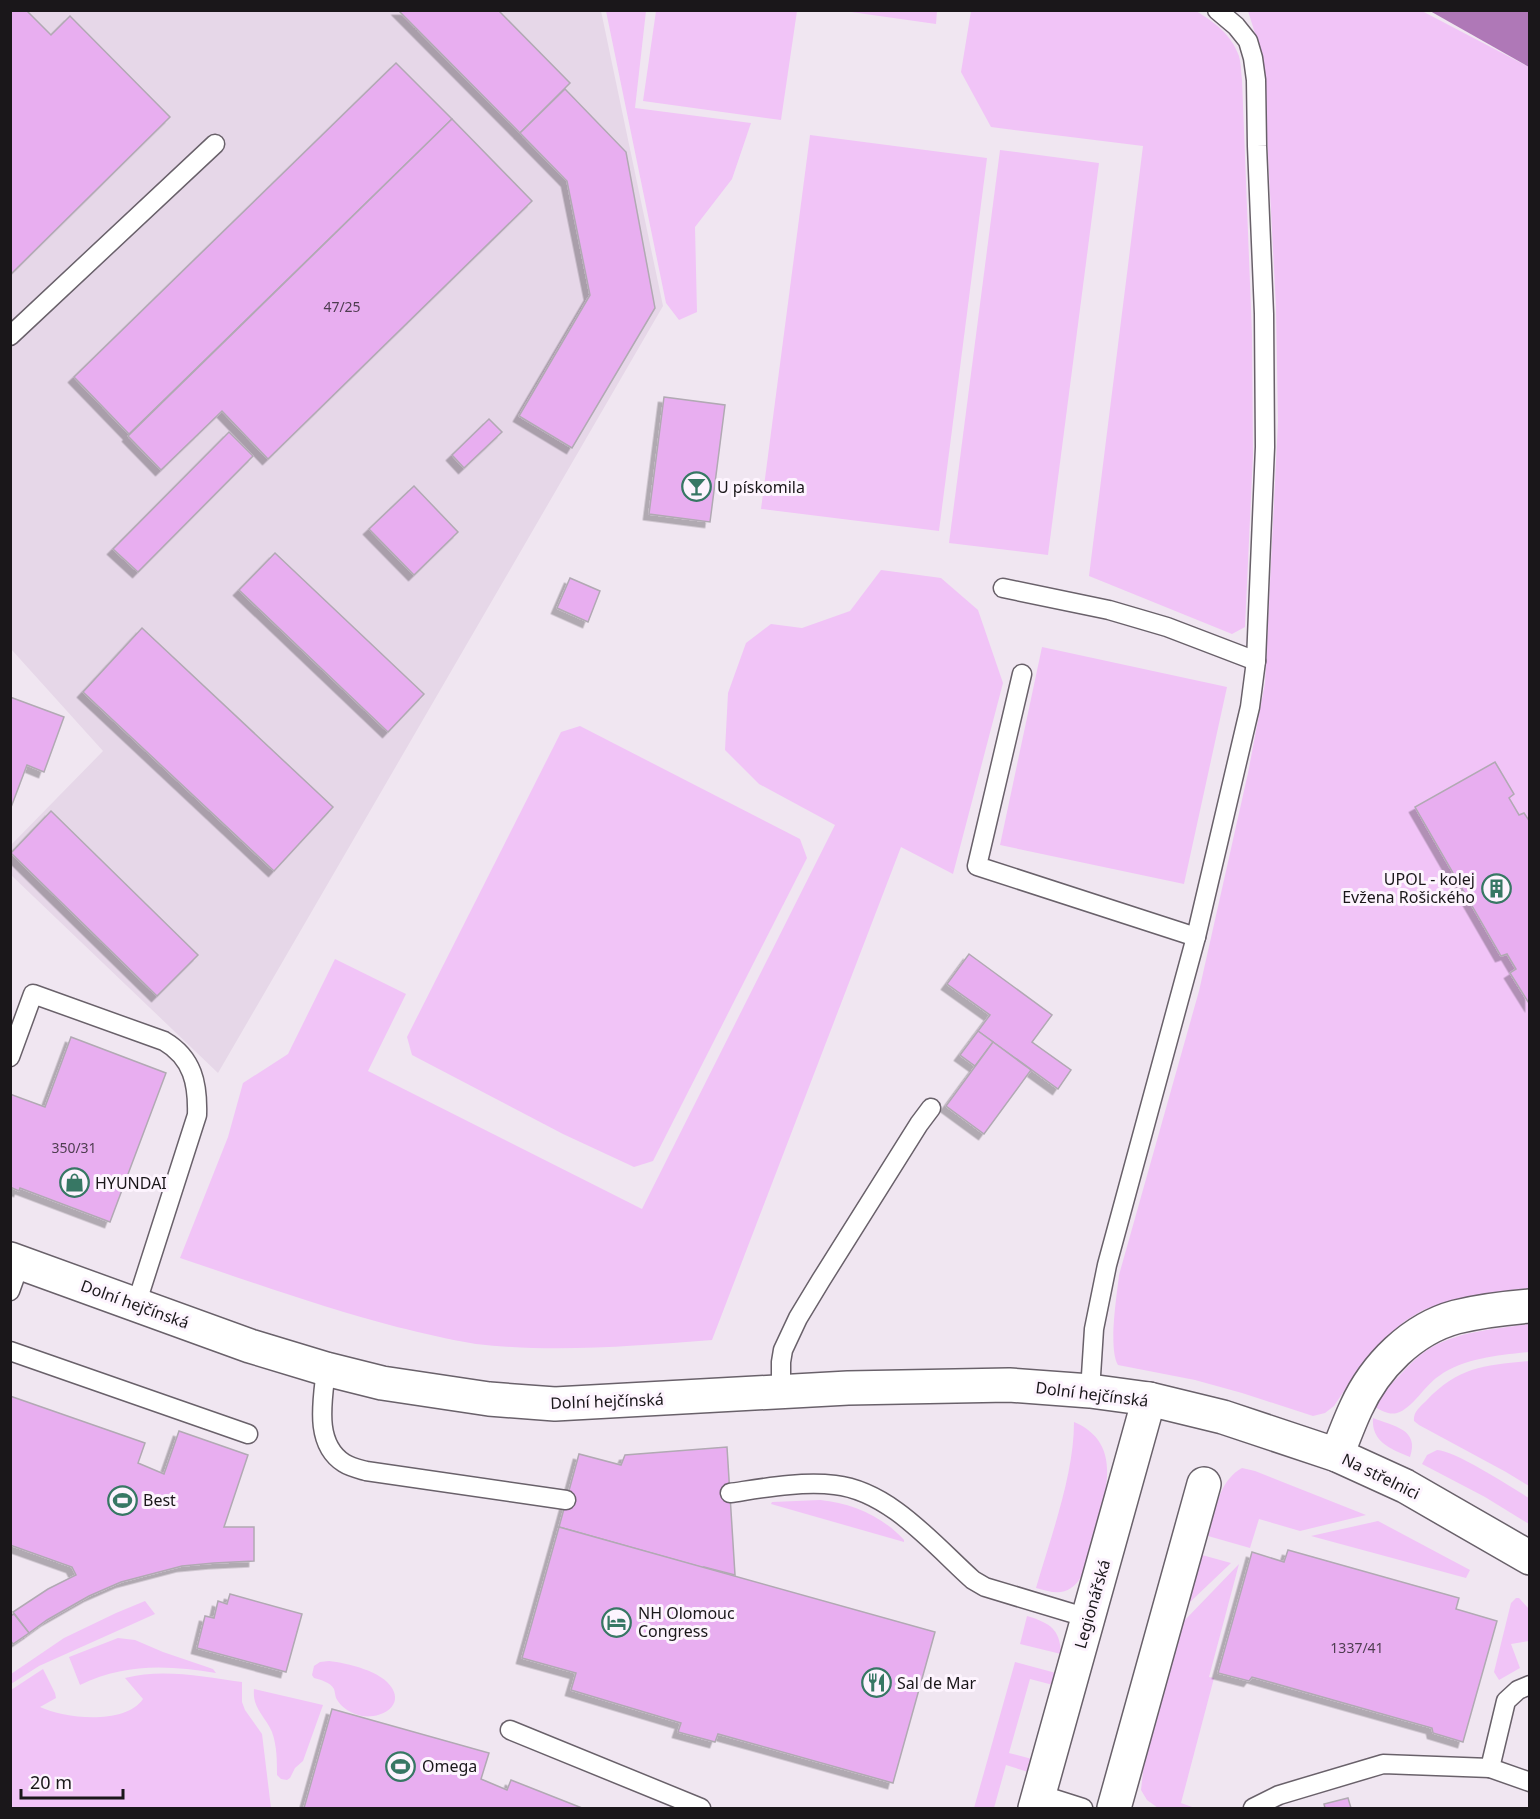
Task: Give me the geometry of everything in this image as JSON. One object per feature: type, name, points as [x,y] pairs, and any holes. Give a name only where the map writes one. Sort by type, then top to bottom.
[{"type":"main road","name":"Dolní hejčínská","points":[[14,1271],[136,1305],[250,1346],[326,1369],[382,1383],[489,1400],[555,1404],[848,1388],[997,1385],[1090,1391],[1149,1400],[1223,1417]]},
{"type":"main road","points":[[1337,1455],[1357,1406],[1375,1377],[1391,1357],[1411,1339],[1430,1327],[1456,1317],[1530,1306]]},
{"type":"main road","name":"Legionářská","points":[[1037,1801],[1149,1400]]},
{"type":"main road","name":"Na střelnici","points":[[1223,1417],[1337,1455],[1405,1486],[1530,1558]]},
{"type":"main road","points":[[1114,1809],[1204,1484]]},
{"type":"lane","points":[[1218,10],[1236,26],[1248,41]]},
{"type":"lane","points":[[1090,1391],[1094,1329],[1107,1265],[1197,938],[1246,727],[1256,661],[1265,447],[1264,358],[1256,80],[1253,57],[1240,10]]},
{"type":"lane","points":[[10,336],[215,144]]},
{"type":"lane","points":[[1003,588],[1109,610],[1167,627],[1256,661]]},
{"type":"lane","points":[[1022,674],[977,866],[1197,938]]},
{"type":"lane","points":[[10,1057],[33,994],[164,1041],[184,1057],[195,1077],[197,1115],[136,1305]]},
{"type":"lane","points":[[781,1392],[783,1350],[798,1318],[931,1108]]},
{"type":"lane","points":[[10,1351],[248,1434]]},
{"type":"lane","points":[[326,1369],[323,1430],[329,1447],[345,1464],[366,1471],[566,1500]]},
{"type":"lane","points":[[730,1493],[814,1484],[836,1485],[856,1490],[887,1504],[902,1515],[973,1580],[985,1587],[1088,1618]]},
{"type":"lane","points":[[1490,1768],[1506,1701],[1518,1690],[1530,1684]]},
{"type":"lane","points":[[510,1730],[701,1809]]},
{"type":"lane","points":[[1253,1809],[1279,1795],[1383,1764],[1490,1768],[1530,1782]]},
{"type":"lane","points":[[1037,1801],[1083,1809]]},
{"type":"shaded area","points":[[11,11],[601,11],[663,306],[218,1073],[11,875],[10,846],[103,751],[11,649]]},
{"type":"shaded area","points":[[606,11],[646,11],[635,108],[751,123],[732,179],[695,227],[697,312],[679,320],[666,303]]},
{"type":"shaded area","points":[[656,11],[797,11],[781,120],[643,101]]},
{"type":"shaded area","points":[[844,11],[937,11],[936,24]]},
{"type":"shaded area","points":[[971,11],[1196,11],[1227,35],[1236,48],[1242,80],[1252,334],[1253,454],[1245,627],[1232,634],[1089,576],[1143,146],[991,127],[961,72]]},
{"type":"shaded area","points":[[1248,11],[1422,11],[1529,67],[1529,1288],[1447,1302],[1423,1310],[1405,1321],[1384,1339],[1364,1361],[1334,1406],[1325,1413],[1313,1416],[1195,1380],[1118,1365],[1114,1347],[1114,1321],[1119,1275],[1199,991],[1248,773],[1265,683],[1278,422],[1276,307],[1263,59]]},
{"type":"shaded area","points":[[1430,11],[1529,11],[1529,67]]},
{"type":"shaded area","points":[[810,135],[987,158],[939,531],[761,509]]},
{"type":"shaded area","points":[[1000,150],[1099,163],[1048,555],[949,543]]},
{"type":"shaded area","points":[[881,570],[941,578],[978,610],[1003,683],[953,874],[901,847],[712,1340],[565,1348],[476,1344],[369,1320],[180,1258],[228,1137],[243,1083],[288,1054],[335,959],[406,994],[368,1071],[642,1209],[835,825],[759,784],[725,750],[728,693],[746,643],[771,624],[802,628],[850,611]]},
{"type":"shaded area","points":[[1042,647],[1227,687],[1184,884],[1000,845]]},
{"type":"shaded area","points":[[580,726],[800,839],[807,858],[653,1161],[634,1167],[563,1134],[412,1055],[407,1037],[561,732]]},
{"type":"shaded area","points":[[1529,1324],[1529,1352],[1482,1358],[1449,1370],[1434,1380],[1403,1411],[1388,1413],[1375,1407],[1386,1390],[1409,1365],[1427,1350],[1463,1335]]},
{"type":"shaded area","points":[[1529,1361],[1529,1486],[1414,1421],[1421,1405],[1449,1381],[1461,1374],[1486,1366]]},
{"type":"shaded area","points":[[1373,1418],[1396,1426],[1408,1434],[1412,1448],[1410,1457],[1389,1447],[1379,1439],[1373,1426]]},
{"type":"shaded area","points":[[1074,1422],[1090,1432],[1100,1444],[1106,1458],[1106,1490],[1088,1559],[1080,1578],[1071,1588],[1063,1592],[1054,1592],[1036,1588],[1066,1484]]},
{"type":"shaded area","points":[[1437,1450],[1457,1456],[1529,1498],[1529,1524],[1485,1497],[1422,1464],[1427,1455]]},
{"type":"shaded area","points":[[1242,1468],[1255,1471],[1366,1515],[1300,1531],[1259,1519],[1250,1548],[1208,1536],[1223,1489],[1234,1474]]},
{"type":"shaded area","points":[[820,1500],[844,1504],[866,1512],[886,1524],[904,1542],[771,1504],[772,1502]]},
{"type":"shaded area","points":[[1378,1521],[1470,1570],[1466,1578],[1311,1536]]},
{"type":"shaded area","points":[[1202,1555],[1231,1563],[1189,1603]]},
{"type":"shaded area","points":[[1239,1564],[1209,1677],[1214,1678],[1181,1803],[1195,1808],[1158,1808],[1147,1800],[1141,1790],[1144,1762],[1184,1621]]},
{"type":"shaded area","points":[[1519,1598],[1529,1609],[1529,1641],[1511,1644],[1520,1668],[1499,1680],[1494,1672],[1511,1603]]},
{"type":"shaded area","points":[[145,1601],[155,1614],[39,1666],[11,1684],[11,1674],[64,1638]]},
{"type":"shaded area","points":[[1027,1616],[1042,1621],[1052,1628],[1056,1633],[1061,1654],[1020,1644]]},
{"type":"shaded area","points":[[118,1638],[135,1640],[213,1669],[216,1673],[164,1667],[130,1669],[80,1685],[69,1657]]},
{"type":"shaded area","points":[[329,1661],[354,1666],[387,1682],[395,1695],[392,1706],[388,1711],[375,1716],[358,1715],[347,1710],[338,1702],[332,1687],[312,1675],[314,1666],[320,1662]]},
{"type":"shaded area","points":[[1015,1662],[1056,1673],[1053,1685],[1030,1679],[1009,1753],[1032,1759],[1028,1772],[1006,1765],[994,1808],[974,1808]]},
{"type":"shaded area","points":[[43,1669],[56,1698],[40,1707],[79,1717],[109,1716],[123,1713],[134,1707],[143,1699],[125,1678],[169,1674],[242,1682],[242,1702],[245,1710],[262,1734],[271,1808],[11,1808],[11,1690]]},
{"type":"shaded area","points":[[254,1689],[323,1705],[303,1761],[287,1780],[277,1775],[274,1737],[257,1707]]},
{"type":"building","points":[[10,10],[26,10],[51,35],[70,16],[170,117],[10,275]]},
{"type":"building","points":[[398,10],[498,10],[570,83],[520,133]]},
{"type":"building","points":[[396,63],[452,119],[129,434],[74,377]]},
{"type":"building","points":[[565,89],[626,152],[655,308],[572,448],[519,416],[590,295],[567,181],[520,133]]},
{"type":"building","points":[[452,119],[532,201],[268,459],[222,411],[161,470],[128,436]]},
{"type":"building","points":[[664,397],[725,405],[710,522],[649,514]]},
{"type":"building","points":[[489,419],[502,432],[464,468],[452,455]]},
{"type":"building","points":[[229,432],[253,456],[138,572],[113,549]]},
{"type":"building","points":[[414,486],[458,532],[414,575],[369,529]]},
{"type":"building","points":[[275,553],[424,694],[388,732],[239,590]]},
{"type":"building","points":[[570,578],[600,591],[588,622],[557,608]]},
{"type":"building","points":[[142,628],[333,807],[274,871],[83,692]]},
{"type":"building","points":[[10,697],[64,717],[44,772],[27,765],[10,810]]},
{"type":"building","name":"UPOL - kolej Evžena Rošického","points":[[1495,762],[1514,794],[1509,798],[1519,815],[1524,813],[1530,822],[1530,1005],[1510,973],[1516,969],[1507,954],[1501,956],[1415,807]]},
{"type":"building","points":[[51,811],[198,955],[157,996],[11,853]]},
{"type":"building","points":[[969,954],[1052,1015],[1032,1042],[1071,1070],[1058,1089],[978,1031],[990,1015],[947,984]]},
{"type":"building","points":[[978,1031],[993,1042],[975,1066],[960,1055]]},
{"type":"building","points":[[71,1037],[166,1073],[110,1222],[20,1188],[19,1191],[10,1187],[10,1094],[45,1107]]},
{"type":"building","points":[[993,1042],[1031,1070],[984,1134],[946,1106]]},
{"type":"building","name":"Best","points":[[10,1396],[145,1443],[138,1463],[164,1474],[179,1431],[248,1455],[224,1527],[254,1527],[254,1561],[182,1566],[121,1582],[89,1596],[29,1633],[13,1612],[48,1589],[76,1575],[72,1567],[10,1545]]},
{"type":"building","points":[[727,1447],[735,1575],[559,1527],[579,1454],[621,1465],[625,1455]]},
{"type":"building","points":[[559,1527],[935,1632],[893,1783],[718,1734],[715,1742],[678,1732],[681,1723],[571,1690],[576,1673],[522,1658]]},
{"type":"building","points":[[1288,1550],[1459,1598],[1456,1609],[1497,1621],[1463,1742],[1433,1733],[1432,1728],[1252,1677],[1249,1681],[1218,1673],[1252,1552],[1284,1562]]},
{"type":"building","points":[[230,1594],[302,1614],[286,1672],[197,1648],[205,1616],[214,1618],[218,1601],[227,1604]]},
{"type":"building","points":[[14,1614],[29,1633],[13,1644],[10,1640],[10,1616]]},
{"type":"building","name":"Omega","points":[[332,1709],[489,1753],[481,1779],[507,1790],[511,1780],[582,1808],[304,1808]]},
{"type":"building","points":[[1348,1798],[1351,1808],[1325,1808],[1324,1804]]},
{"type":"place","name":"U pískomila","points":[[696,487]]},
{"type":"place","name":"UPOL - kolej Evžena Rošického","points":[[1496,888]]},
{"type":"place","name":"HYUNDAI","points":[[74,1183]]},
{"type":"place","name":"Best","points":[[122,1500]]},
{"type":"place","name":"NH Olomouc Congress","points":[[617,1622]]},
{"type":"place","name":"Sal de Mar","points":[[876,1683]]},
{"type":"place","name":"Omega","points":[[401,1766]]}]
